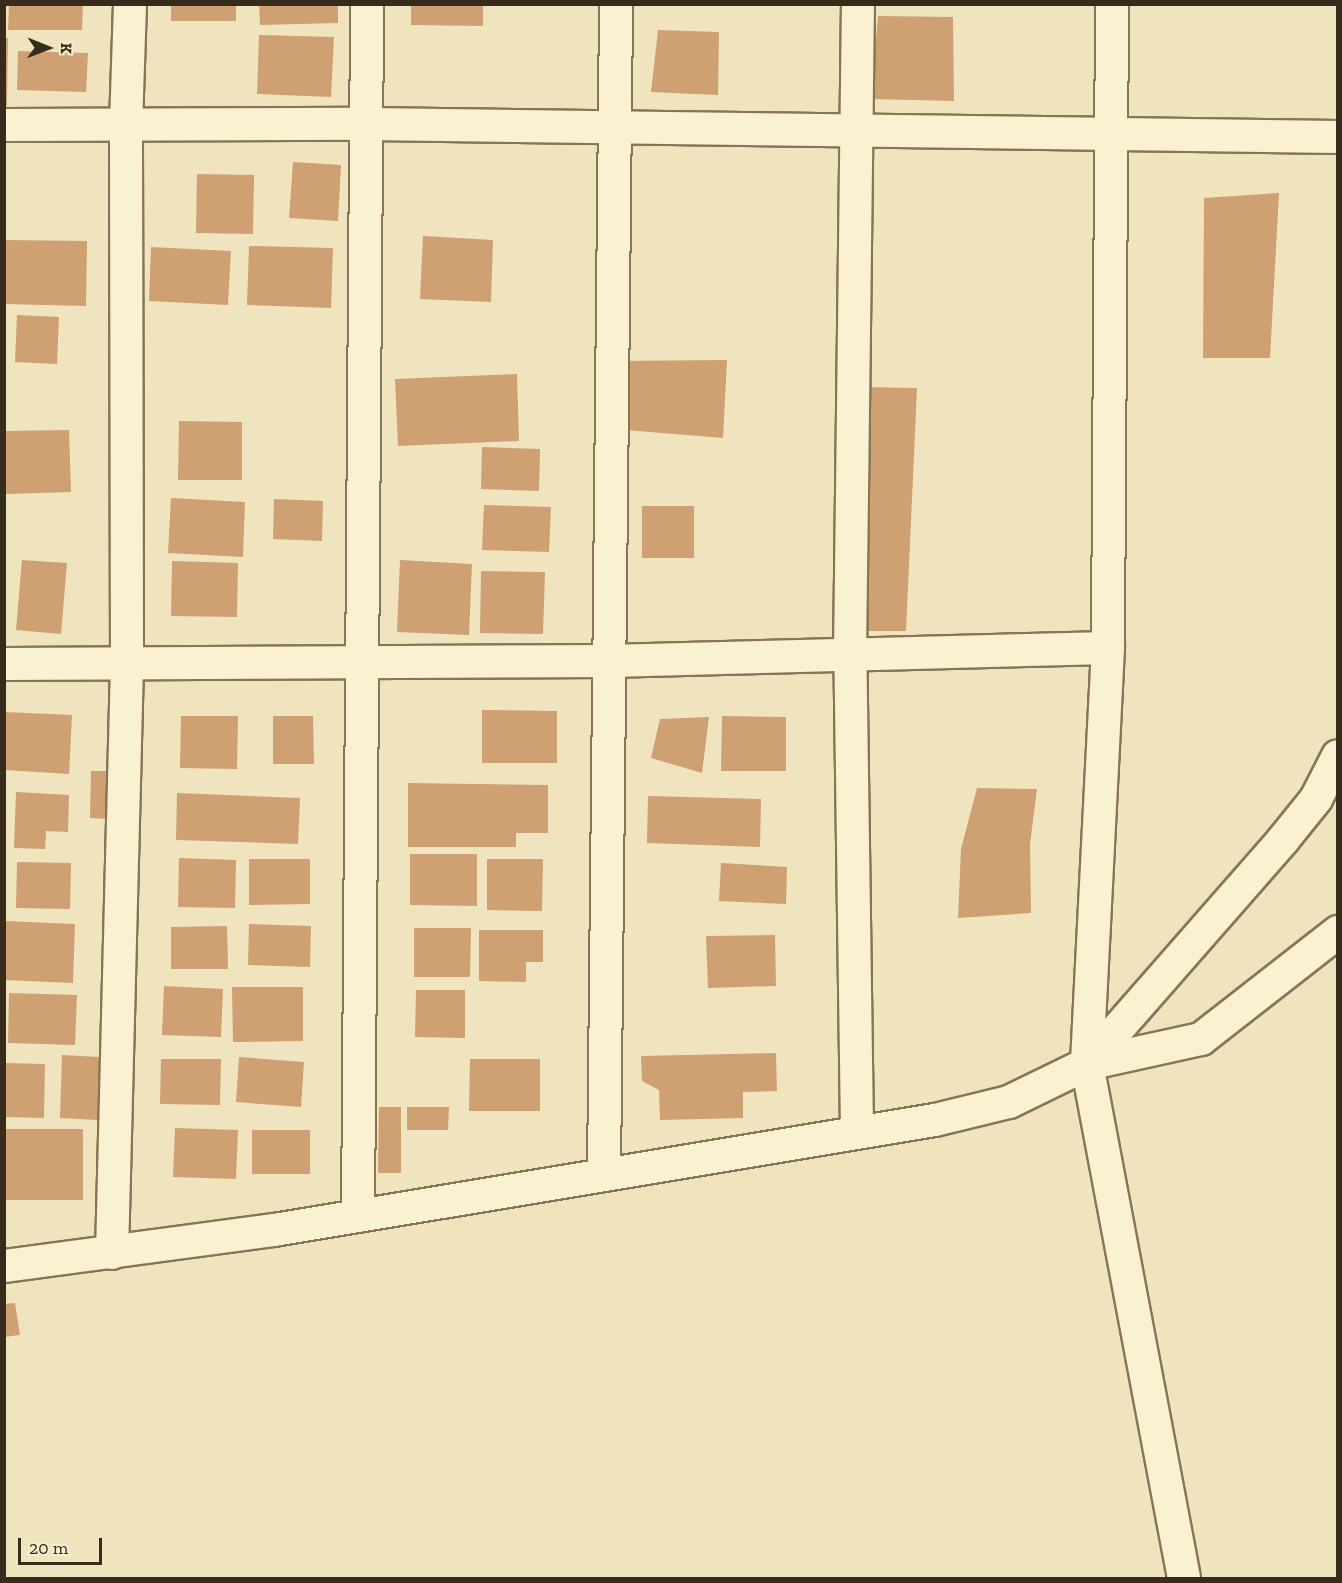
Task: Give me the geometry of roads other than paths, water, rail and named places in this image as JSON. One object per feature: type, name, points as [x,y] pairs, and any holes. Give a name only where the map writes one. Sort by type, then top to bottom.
[{"type":"street","points":[[112,1253],[127,663],[126,125],[130,4]]},
{"type":"street","points":[[358,1216],[360,661],[368,4]]},
{"type":"street","points":[[604,1175],[616,4]]},
{"type":"street","points":[[857,1131],[850,656],[858,4]]},
{"type":"street","points":[[1112,4],[1108,648],[1087,1064],[1184,1578]]},
{"type":"street","points":[[4,125],[368,124],[1111,136],[1338,137]]},
{"type":"street","points":[[4,664],[609,661],[1108,648]]},
{"type":"street","points":[[1087,1064],[1283,840],[1316,798],[1338,756]]},
{"type":"street","points":[[4,1266],[112,1253],[358,1216],[857,1131],[935,1120],[1009,1102],[1087,1064],[1201,1039],[1338,932]]}]
